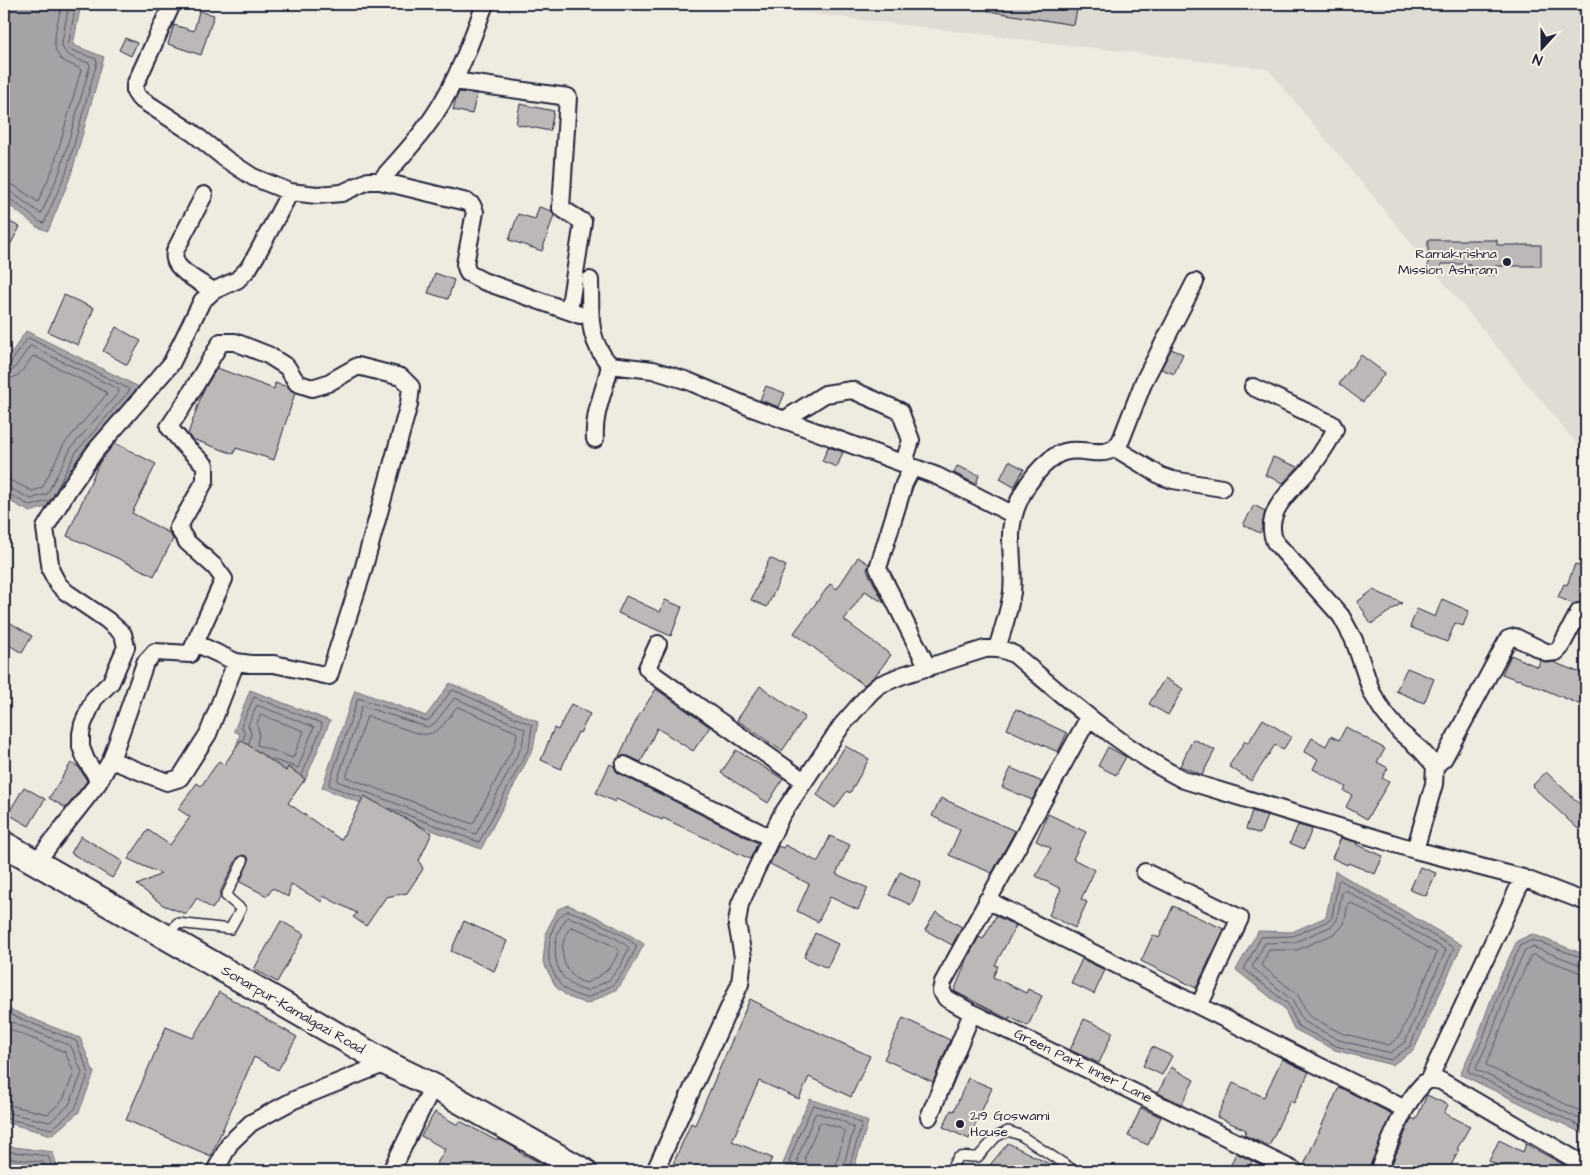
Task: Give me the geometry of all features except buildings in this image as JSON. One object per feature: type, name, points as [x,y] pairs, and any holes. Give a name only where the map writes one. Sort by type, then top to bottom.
[{"type":"main road","name":"Sonarpur-Kamalgazi Road","points":[[4,844],[386,1063],[432,1086],[584,1171]]},
{"type":"street","points":[[172,4],[135,85],[135,92],[139,98],[193,133],[247,172],[290,192],[317,195],[342,193],[368,181],[380,181],[466,202],[472,205],[476,212],[465,264],[468,273],[591,319]]},
{"type":"street","points":[[380,181],[411,146],[440,107],[454,81],[485,4]]},
{"type":"street","points":[[454,81],[568,97],[561,208],[583,222],[569,311]]},
{"type":"street","points":[[98,783],[96,774],[86,760],[81,747],[83,724],[94,699],[111,682],[126,647],[123,634],[58,584],[51,571],[44,528],[96,450],[171,364],[202,301],[213,291],[237,280],[248,269],[290,192]]},
{"type":"street","points":[[204,195],[175,251],[175,259],[179,266],[190,276],[213,291]]},
{"type":"street","points":[[590,280],[593,338],[597,348],[610,365],[653,370],[668,374],[784,420],[937,476],[1014,515]]},
{"type":"street","points":[[997,648],[1012,592],[1011,537],[1014,515],[1021,496],[1049,460],[1059,453],[1072,450],[1106,452],[1115,448],[1121,440],[1144,381],[1195,282]]},
{"type":"street","points":[[36,862],[98,783],[111,760],[145,663],[155,652],[190,654],[224,579],[214,566],[186,542],[178,528],[205,481],[205,464],[184,446],[169,427],[221,342],[235,342],[268,355],[287,367],[297,384],[312,388],[328,383],[358,366],[400,377],[411,387],[409,404],[362,574],[329,676],[274,664],[236,662],[195,643]]},
{"type":"street","points":[[595,439],[595,414],[607,381],[610,365]]},
{"type":"street","points":[[1253,387],[1332,424],[1335,429],[1310,469],[1283,498],[1272,524],[1272,534],[1275,542],[1341,616],[1354,640],[1372,693],[1383,711],[1400,732],[1421,750],[1435,766],[1434,784],[1415,850]]},
{"type":"street","points":[[784,420],[825,394],[852,390],[900,411],[911,440],[906,456],[910,467],[878,568],[928,668]]},
{"type":"street","points":[[1115,448],[1162,476],[1173,480],[1222,488]]},
{"type":"street","points":[[1435,766],[1444,758],[1508,639],[1515,637],[1548,653],[1556,652],[1579,612]]},
{"type":"street","points":[[658,644],[647,668],[653,674],[804,781]]},
{"type":"street","points":[[655,1171],[740,984],[743,957],[737,923],[740,904],[781,816],[842,726],[879,685],[903,675],[985,649],[997,648],[1015,655],[1089,717],[1158,767],[1184,780],[1415,850],[1523,878],[1586,902]]},
{"type":"street","points":[[111,760],[167,782],[180,778],[208,734],[236,662]]},
{"type":"street","points":[[1089,717],[987,900],[1405,1109]]},
{"type":"street","points":[[624,765],[771,838]]},
{"type":"street","points":[[1145,872],[1240,918],[1199,1006]]},
{"type":"street","points":[[1378,1171],[1405,1109],[1422,1084],[1429,1079],[1523,878]]},
{"type":"street","name":"Green Park Inner Lane","points":[[987,900],[943,982],[941,991],[946,998],[972,1013],[1295,1171]]},
{"type":"street","points":[[929,1118],[972,1013]]},
{"type":"street","points":[[215,1171],[230,1143],[251,1123],[294,1100],[386,1063]]},
{"type":"street","points":[[1429,1079],[1441,1081],[1586,1166]]},
{"type":"street","points":[[391,1171],[432,1086]]},
{"type":"lane","points":[[168,938],[177,923],[230,929],[241,908],[226,896],[243,861]]},
{"type":"lane","points":[[950,1171],[958,1157],[963,1155],[978,1157],[996,1137],[1008,1131],[1020,1135],[1075,1171]]},
{"type":"shaded area","name":"Ramakrishna Mission Ashram","points":[[793,4],[1586,4],[1586,455],[1268,69],[790,11]]},
{"type":"water","points":[[4,4],[81,4],[73,45],[104,57],[71,175],[48,231],[37,227],[4,201]]},
{"type":"water","points":[[26,331],[139,387],[80,454],[55,504],[30,512],[4,498],[4,364]]},
{"type":"water","points":[[450,683],[538,722],[533,749],[481,849],[322,788],[355,690],[426,716]]},
{"type":"water","points":[[250,690],[330,721],[304,783],[233,757],[240,734],[234,731]]},
{"type":"water","points":[[1335,871],[1462,945],[1414,1050],[1392,1065],[1335,1050],[1294,1029],[1284,1008],[1236,970],[1258,931],[1292,932],[1326,917]]},
{"type":"water","points":[[568,905],[607,922],[644,944],[630,971],[617,989],[587,1004],[568,997],[556,987],[543,962],[546,932],[558,909]]},
{"type":"water","points":[[1532,934],[1586,955],[1586,1135],[1460,1074],[1478,1036],[1497,983],[1517,941]]},
{"type":"water","points":[[4,1007],[80,1038],[94,1073],[79,1112],[52,1135],[4,1122]]},
{"type":"water","points":[[810,1099],[847,1111],[868,1122],[853,1171],[793,1171],[783,1164]]},
{"type":"water","points":[[6,1146],[53,1152],[58,1171],[4,1171],[4,1148]]},
{"type":"place","name":"Ramakrishna Mission Ashram","points":[[1507,262]]},
{"type":"place","name":"219 Goswami House","points":[[960,1124]]}]
